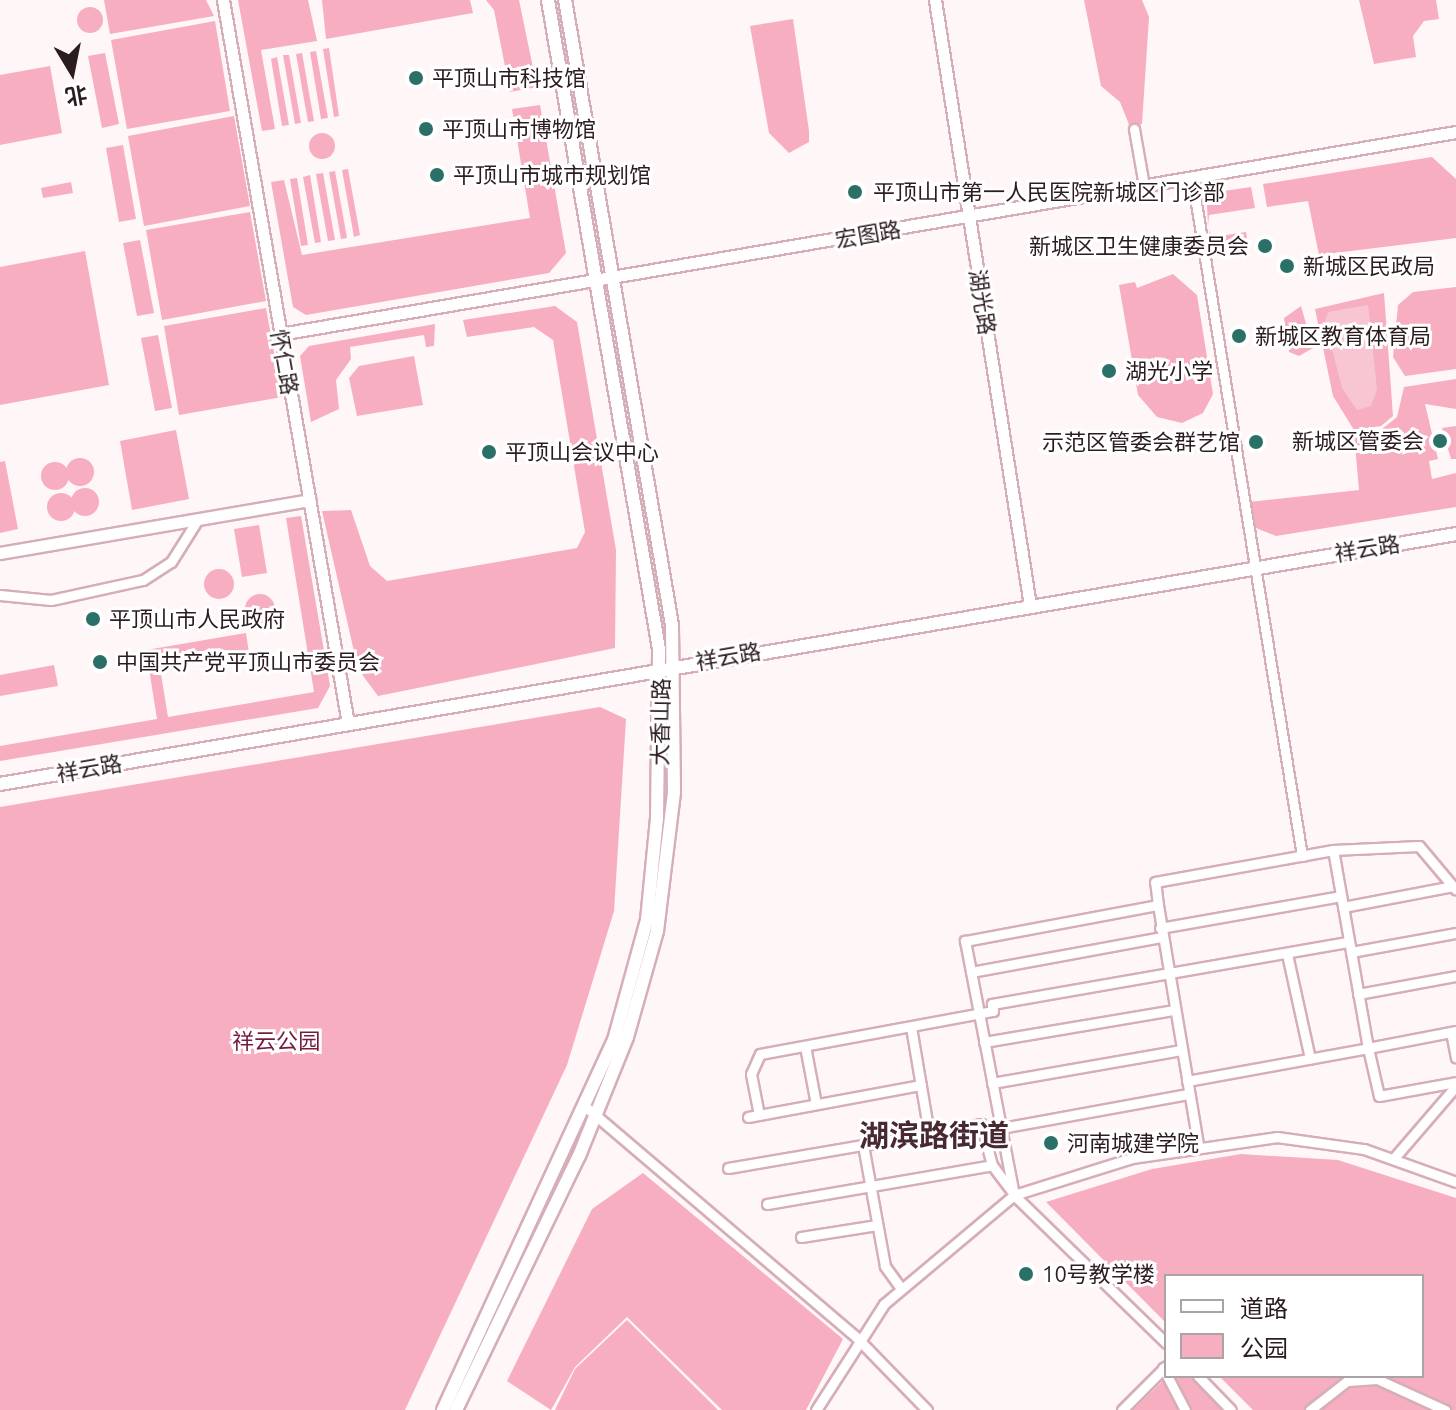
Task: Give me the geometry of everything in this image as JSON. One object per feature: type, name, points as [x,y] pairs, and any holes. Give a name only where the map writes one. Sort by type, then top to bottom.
[{"type":"main road","name":"大香山路","points":[[456,1410],[593,1110],[657,931],[674,792],[677,665],[605,280],[548,0]]},
{"type":"main road","name":"大香山路","points":[[443,1410],[593,1110],[647,920],[661,668],[565,0]]},
{"type":"main road","name":"祥云路","points":[[0,784],[677,665],[1456,534]]},
{"type":"street","name":"怀仁路","points":[[223,0],[348,724]]},
{"type":"street","name":"湖光路","points":[[935,0],[1030,605]]},
{"type":"street","points":[[1134,129],[1144,186]]},
{"type":"street","name":"宏图路","points":[[280,334],[1456,132]]},
{"type":"street","points":[[1192,178],[1252,567],[1302,856]]},
{"type":"street","points":[[0,553],[309,500]]},
{"type":"street","points":[[0,595],[51,600],[143,580],[171,562],[198,519]]},
{"type":"street","points":[[1198,1144],[1160,932],[1155,882],[1333,850],[1419,846],[1454,888]]},
{"type":"street","points":[[1333,850],[1379,1096],[1456,1084]]},
{"type":"street","points":[[1343,907],[1454,888]]},
{"type":"street","points":[[971,972],[1341,896]]},
{"type":"street","points":[[1014,1195],[965,941],[1158,905]]},
{"type":"street","points":[[921,1085],[753,1116],[751,1074],[760,1054],[980,1014],[993,1011],[992,1004],[1167,972],[1456,933]]},
{"type":"street","points":[[1287,954],[1310,1059]]},
{"type":"street","points":[[1358,994],[1456,976]]},
{"type":"street","points":[[984,1042],[1174,1010]]},
{"type":"street","points":[[911,1027],[929,1133]]},
{"type":"street","points":[[1187,1081],[1454,1032],[1456,1058]]},
{"type":"street","points":[[805,1046],[816,1104]]},
{"type":"street","points":[[992,1083],[1181,1050]]},
{"type":"street","points":[[1394,1158],[1456,1084]]},
{"type":"street","points":[[1001,1128],[1189,1094]]},
{"type":"street","points":[[593,1110],[856,1337],[927,1410]]},
{"type":"street","points":[[728,1168],[981,1124],[992,1165],[1014,1195],[1164,1341]]},
{"type":"street","points":[[816,1410],[856,1337],[900,1287],[1014,1195],[1198,1144],[1325,1140],[1394,1158],[1456,1182]]},
{"type":"street","points":[[863,1145],[885,1266],[900,1287]]},
{"type":"street","points":[[767,1204],[992,1165]]},
{"type":"street","points":[[801,1237],[877,1225]]},
{"type":"street","points":[[1122,1410],[1164,1368]]},
{"type":"street","points":[[1170,1378],[1185,1410]]},
{"type":"street","points":[[1200,1378],[1231,1410]]},
{"type":"street","points":[[1310,1410],[1347,1381],[1377,1379],[1445,1410]]},
{"type":"green space","points":[[104,0],[206,0],[214,16],[110,34]]},
{"type":"green space","points":[[238,0],[308,0],[317,41],[261,50],[275,129],[262,131]]},
{"type":"green space","points":[[322,0],[470,0],[473,13],[326,39]]},
{"type":"green space","points":[[486,0],[519,0],[537,87],[510,92],[494,10]]},
{"type":"green space","points":[[1084,0],[1142,0],[1149,17],[1142,124],[1130,127],[1120,102],[1101,86]]},
{"type":"green space","points":[[1359,0],[1436,0],[1439,19],[1424,21],[1413,36],[1416,57],[1374,64]]},
{"type":"green space","points":[[90,7],[99,11],[103,20],[99,29],[90,33],[81,29],[77,20],[81,11]]},
{"type":"green space","points":[[793,19],[809,142],[789,153],[769,133],[750,26]]},
{"type":"green space","points":[[215,21],[230,111],[127,129],[111,40]]},
{"type":"green space","points":[[329,48],[339,116],[334,117],[323,49]]},
{"type":"green space","points":[[316,51],[328,118],[321,119],[310,52]]},
{"type":"green space","points":[[105,53],[119,124],[102,128],[88,56]]},
{"type":"green space","points":[[302,53],[314,121],[308,122],[296,54]]},
{"type":"green space","points":[[283,55],[289,55],[301,123],[295,124]]},
{"type":"green space","points":[[277,57],[289,125],[282,126],[271,59]]},
{"type":"green space","points":[[50,66],[62,133],[0,145],[0,75]]},
{"type":"green space","points":[[540,105],[566,253],[549,273],[306,315],[293,307],[271,182],[284,180],[302,255],[530,218],[512,109]]},
{"type":"green space","points":[[234,116],[250,206],[144,226],[128,136]]},
{"type":"green space","points":[[322,133],[331,137],[335,146],[331,155],[322,159],[313,155],[309,146],[313,137]]},
{"type":"green space","points":[[123,145],[136,219],[119,222],[106,148]]},
{"type":"green space","points":[[1432,157],[1456,179],[1456,238],[1319,255],[1308,201],[1267,207],[1263,184]]},
{"type":"green space","points":[[348,169],[360,235],[354,237],[342,170]]},
{"type":"green space","points":[[335,171],[347,238],[341,239],[329,172]]},
{"type":"green space","points":[[323,173],[335,240],[328,241],[316,174]]},
{"type":"green space","points":[[310,175],[321,242],[315,243],[303,177]]},
{"type":"green space","points":[[297,178],[308,245],[301,246],[290,179]]},
{"type":"green space","points":[[71,182],[73,193],[43,198],[41,188]]},
{"type":"green space","points":[[1251,187],[1255,208],[1209,215],[1208,226],[1207,205],[1217,192]]},
{"type":"green space","points":[[250,212],[266,301],[162,320],[146,230]]},
{"type":"green space","points":[[1209,230],[1213,237],[1246,232],[1247,238],[1211,244]]},
{"type":"green space","points":[[140,240],[154,313],[137,316],[123,243]]},
{"type":"green space","points":[[85,251],[109,385],[0,405],[0,267]]},
{"type":"green space","points":[[1173,274],[1197,295],[1213,394],[1203,413],[1182,423],[1157,417],[1138,395],[1119,285],[1135,282],[1137,288]]},
{"type":"green space","points":[[1456,287],[1456,369],[1405,376],[1393,357],[1398,305],[1413,292]]},
{"type":"green space","points":[[1384,293],[1393,416],[1381,426],[1354,430],[1333,396],[1315,309]]},
{"type":"green space","points":[[555,306],[577,322],[616,550],[615,648],[378,696],[358,669],[322,511],[351,510],[370,566],[387,581],[577,548],[585,532],[553,340],[534,327],[467,337],[463,320]]},
{"type":"green space","points":[[1301,306],[1313,348],[1299,356],[1289,352],[1284,318]]},
{"type":"green space","points":[[266,308],[282,397],[179,415],[164,326]]},
{"type":"green space","points":[[435,324],[434,346],[426,347],[424,335],[350,347],[351,359],[336,380],[339,409],[311,422],[300,356],[309,346]]},
{"type":"green space","points":[[158,335],[172,408],[155,411],[141,338]]},
{"type":"green space","points":[[414,356],[423,405],[357,416],[349,378],[359,366]]},
{"type":"green space","points":[[1456,379],[1456,409],[1425,404],[1438,459],[1429,461],[1432,479],[1456,473],[1456,507],[1276,536],[1256,528],[1249,502],[1359,490],[1354,433],[1382,429],[1397,417],[1404,387]]},
{"type":"green space","points":[[1456,426],[1456,459],[1451,459],[1442,428]]},
{"type":"green space","points":[[176,430],[189,499],[132,510],[120,441]]},
{"type":"green space","points":[[80,458],[90,462],[94,472],[90,482],[80,486],[70,482],[66,472],[70,462]]},
{"type":"green space","points":[[5,461],[18,529],[0,533],[0,462]]},
{"type":"green space","points":[[55,462],[65,466],[69,476],[65,486],[55,490],[45,486],[41,476],[45,466]]},
{"type":"green space","points":[[85,488],[95,492],[99,502],[95,512],[85,516],[75,512],[71,502],[75,492]]},
{"type":"green space","points":[[61,493],[71,497],[75,507],[71,517],[61,521],[51,517],[47,507],[51,497]]},
{"type":"green space","points":[[301,516],[330,686],[318,708],[0,761],[0,746],[157,719],[146,650],[246,633],[249,653],[160,668],[168,717],[314,692],[286,518]]},
{"type":"green space","points":[[259,525],[267,573],[242,577],[234,529]]},
{"type":"green space","points":[[219,569],[230,573],[234,584],[230,595],[219,599],[208,595],[204,584],[208,573]]},
{"type":"green space","points":[[260,594],[271,598],[275,609],[271,620],[260,624],[249,620],[245,609],[249,598]]},
{"type":"green space","points":[[54,665],[58,686],[0,696],[0,675]]},
{"type":"green space","name":"祥云公园","points":[[600,707],[626,719],[614,911],[567,1065],[405,1410],[0,1410],[0,807]]},
{"type":"green space","points":[[1241,1154],[1338,1160],[1456,1198],[1456,1410],[1253,1410],[1221,1378],[1424,1378],[1424,1274],[1164,1274],[1164,1321],[1046,1202],[1152,1169]]},
{"type":"green space","points":[[643,1173],[843,1339],[806,1410],[722,1410],[627,1317],[575,1367],[551,1410],[507,1381],[592,1209]]},
{"type":"green space","points":[[627,1320],[718,1410],[555,1410],[575,1369]]},
{"type":"green space","points":[[1166,1378],[1196,1378],[1226,1410],[1133,1410]]},
{"type":"shaded area","points":[[1368,305],[1377,389],[1371,406],[1357,410],[1342,388],[1325,321],[1328,312]]},
{"type":"place","name":"平顶山市科技馆","points":[[416,78]]},
{"type":"place","name":"平顶山市博物馆","points":[[426,129]]},
{"type":"place","name":"平顶山市城市规划馆","points":[[437,175]]},
{"type":"place","name":"平顶山市第一人民医院新城区门诊部","points":[[855,192]]},
{"type":"place","name":"新城区卫生健康委员会","points":[[1265,246]]},
{"type":"place","name":"新城区民政局","points":[[1287,266]]},
{"type":"place","name":"新城区教育体育局","points":[[1239,336]]},
{"type":"place","name":"湖光小学","points":[[1109,371]]},
{"type":"place","name":"新城区管委会","points":[[1440,441]]},
{"type":"place","name":"示范区管委会群艺馆","points":[[1256,442]]},
{"type":"place","name":"平顶山会议中心","points":[[489,452]]},
{"type":"place","name":"平顶山市人民政府","points":[[93,619]]},
{"type":"place","name":"中国共产党平顶山市委员会","points":[[100,662]]},
{"type":"place","name":"河南城建学院","points":[[1051,1143]]},
{"type":"place","name":"10号教学楼","points":[[1026,1274]]},
{"type":"district","name":"湖滨路街道","points":[[934,1135]]}]
